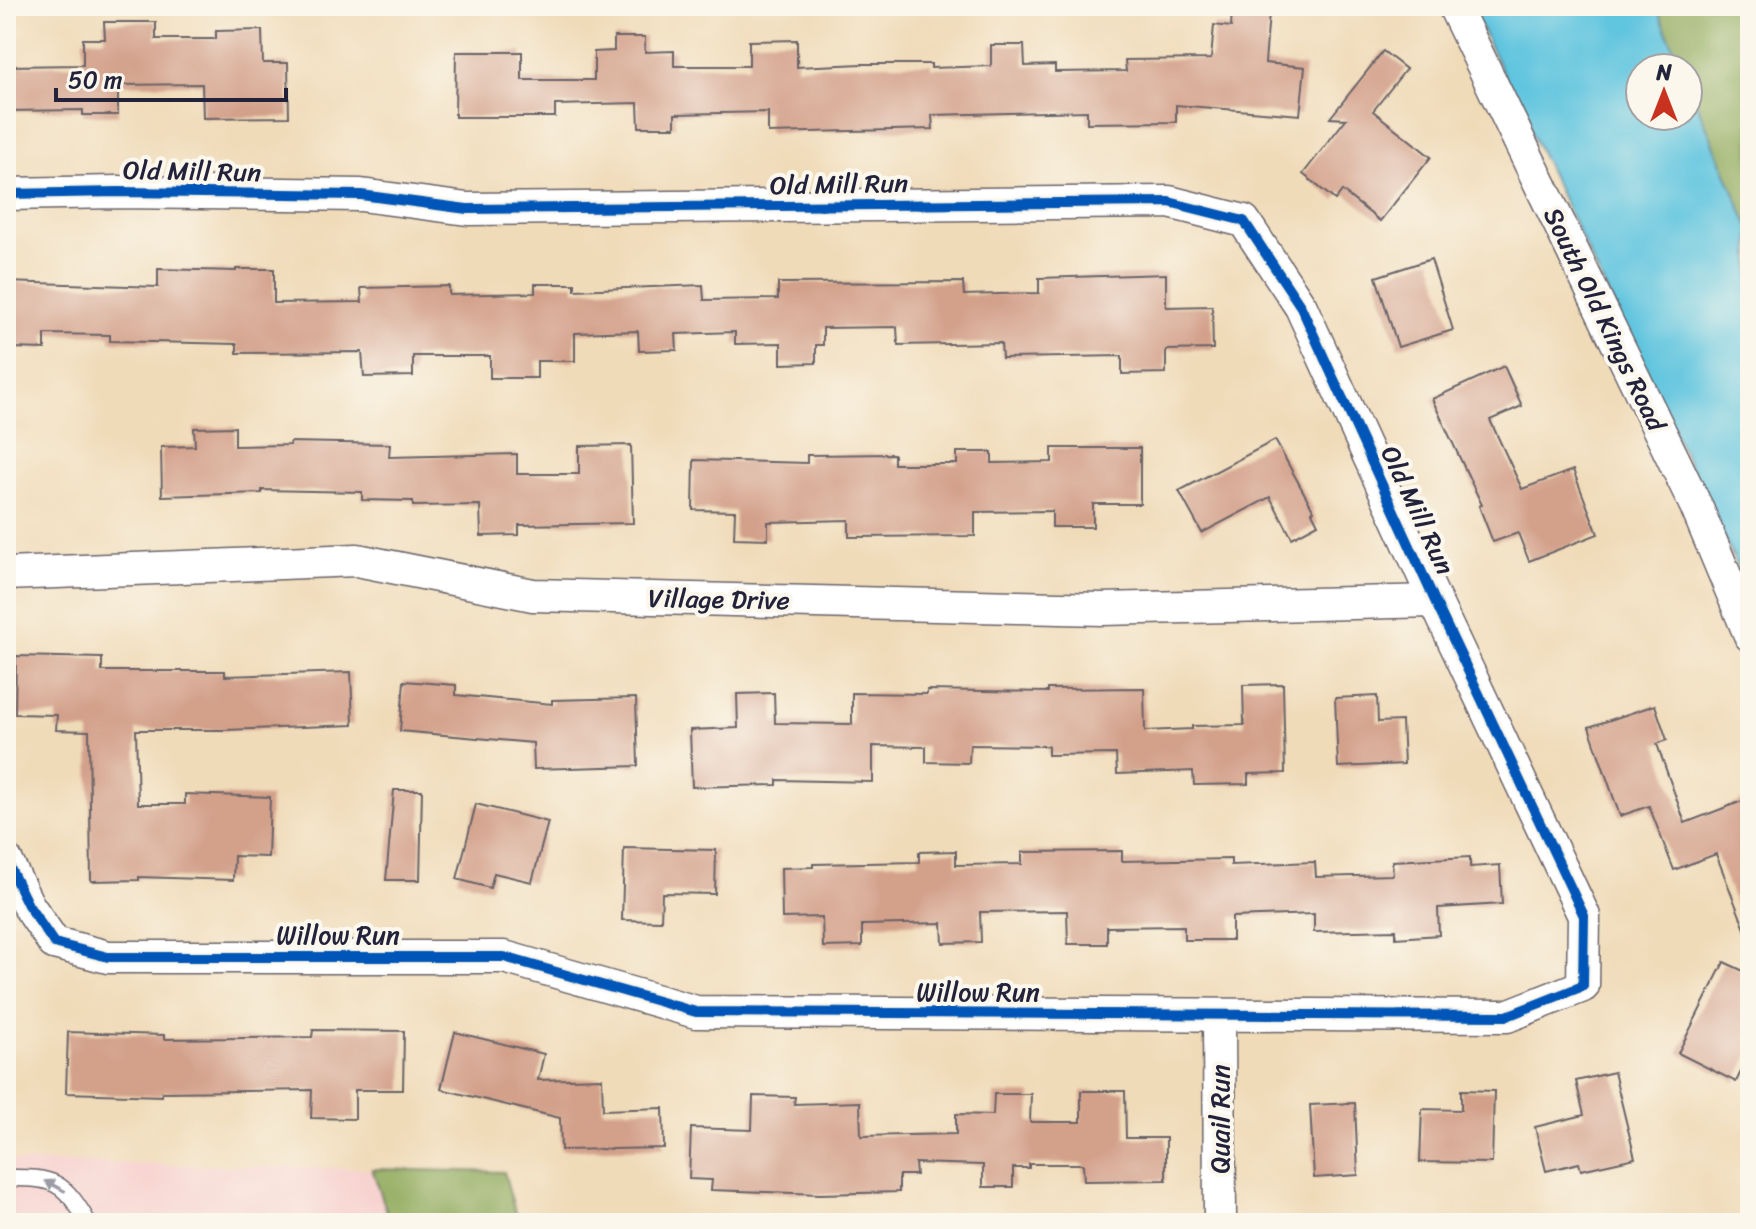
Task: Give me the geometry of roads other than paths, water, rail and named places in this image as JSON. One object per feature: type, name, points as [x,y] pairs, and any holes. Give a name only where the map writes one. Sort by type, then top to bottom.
[{"type":"street","name":"South Old Kings Road","points":[[1454,6],[1696,506],[1750,635]]},
{"type":"street","name":"Old Mill Run","points":[[6,194],[361,195],[467,209],[1169,202],[1244,221],[1301,307],[1435,601]]},
{"type":"street","name":"Village Drive","points":[[6,574],[357,560],[533,595],[1102,609],[1435,601]]},
{"type":"street","name":"Willow Run","points":[[6,860],[28,905],[54,943],[108,957],[504,957],[696,1012],[1507,1016],[1583,986],[1584,916],[1435,601]]},
{"type":"street","name":"Quail Run","points":[[1219,1016],[1220,1223]]},
{"type":"lane","points":[[6,1178],[54,1182],[73,1198],[88,1223]]},
{"type":"water","points":[[1471,6],[1656,6],[1675,52],[1624,52],[1624,132],[1704,132],[1704,121],[1750,230],[1750,588]]}]
